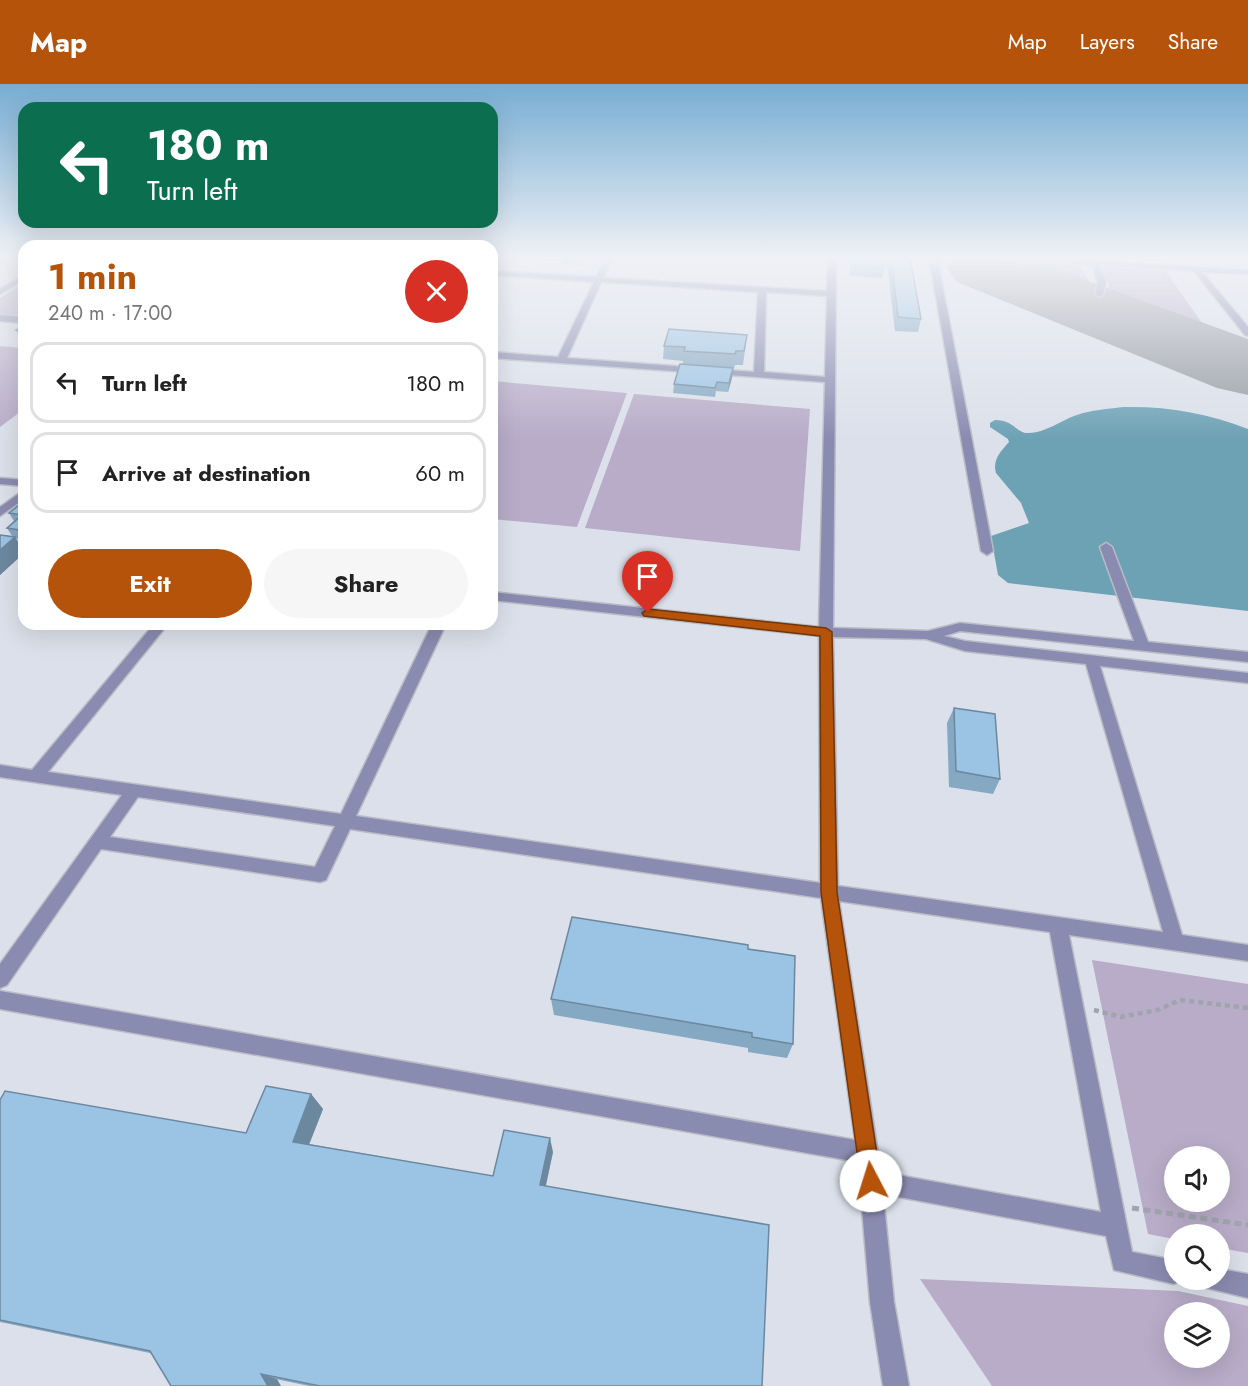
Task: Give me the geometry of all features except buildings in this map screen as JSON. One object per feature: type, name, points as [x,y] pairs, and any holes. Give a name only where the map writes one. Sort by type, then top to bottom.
[{"type":"lane","points":[[0,318],[18,320]]},
{"type":"lane","points":[[561,360],[581,318]]},
{"type":"lane","points":[[759,374],[761,318]]},
{"type":"lane","points":[[831,318],[826,632],[829,892],[868,1153],[882,1302],[896,1386]]},
{"type":"lane","points":[[944,318],[987,551]]},
{"type":"lane","points":[[1236,318],[1248,333]]},
{"type":"lane","points":[[498,356],[830,380]]},
{"type":"lane","points":[[0,481],[18,482]]},
{"type":"lane","points":[[0,513],[18,498]]},
{"type":"lane","points":[[0,543],[18,545]]},
{"type":"lane","points":[[1106,547],[1143,646]]},
{"type":"lane","points":[[498,597],[826,632],[926,636],[964,646],[1248,678]]},
{"type":"lane","points":[[926,636],[960,627],[1248,657]]},
{"type":"lane","points":[[36,776],[156,630]]},
{"type":"lane","points":[[98,842],[320,875],[436,630]]},
{"type":"lane","points":[[1092,661],[1174,942]]},
{"type":"lane","points":[[0,771],[1248,953]]},
{"type":"lane","points":[[0,979],[134,790]]},
{"type":"lane","points":[[1058,925],[1122,1262],[1164,1270]]},
{"type":"lane","points":[[0,1000],[868,1153]]},
{"type":"lane","points":[[871,1181],[1113,1215]]},
{"type":"lane","points":[[1230,1283],[1248,1286]]},
{"type":"path","points":[[1072,1001],[1121,1017],[1158,1010],[1180,1000],[1248,1008]]},
{"type":"path","points":[[1113,1215],[1248,1225]]},
{"type":"shaded area","points":[[1155,318],[1198,318],[1214,340]]},
{"type":"shaded area","points":[[0,346],[18,348],[18,414],[0,427]]},
{"type":"shaded area","points":[[498,382],[627,393],[577,527],[498,520]]},
{"type":"shaded area","points":[[634,394],[810,409],[800,551],[585,528]]},
{"type":"shaded area","points":[[1092,960],[1248,984],[1248,1253],[1230,1250],[1230,1224],[1164,1224],[1164,1237],[1148,1234]]},
{"type":"shaded area","points":[[920,1279],[1178,1291],[1229,1302],[1164,1302],[1164,1368],[1230,1368],[1230,1302],[1248,1306],[1248,1386],[992,1386]]},
{"type":"water","points":[[1123,407],[1187,412],[1248,429],[1248,611],[1008,583],[998,575],[991,536],[1029,523],[1021,503],[996,473],[996,460],[1009,442],[990,427],[990,423],[995,420],[1006,422],[1028,433],[1047,429],[1082,413]]},
{"type":"runway","points":[[1114,318],[1248,369]]},
{"type":"route","points":[[648,613],[826,632],[829,892],[871,1181]]}]
